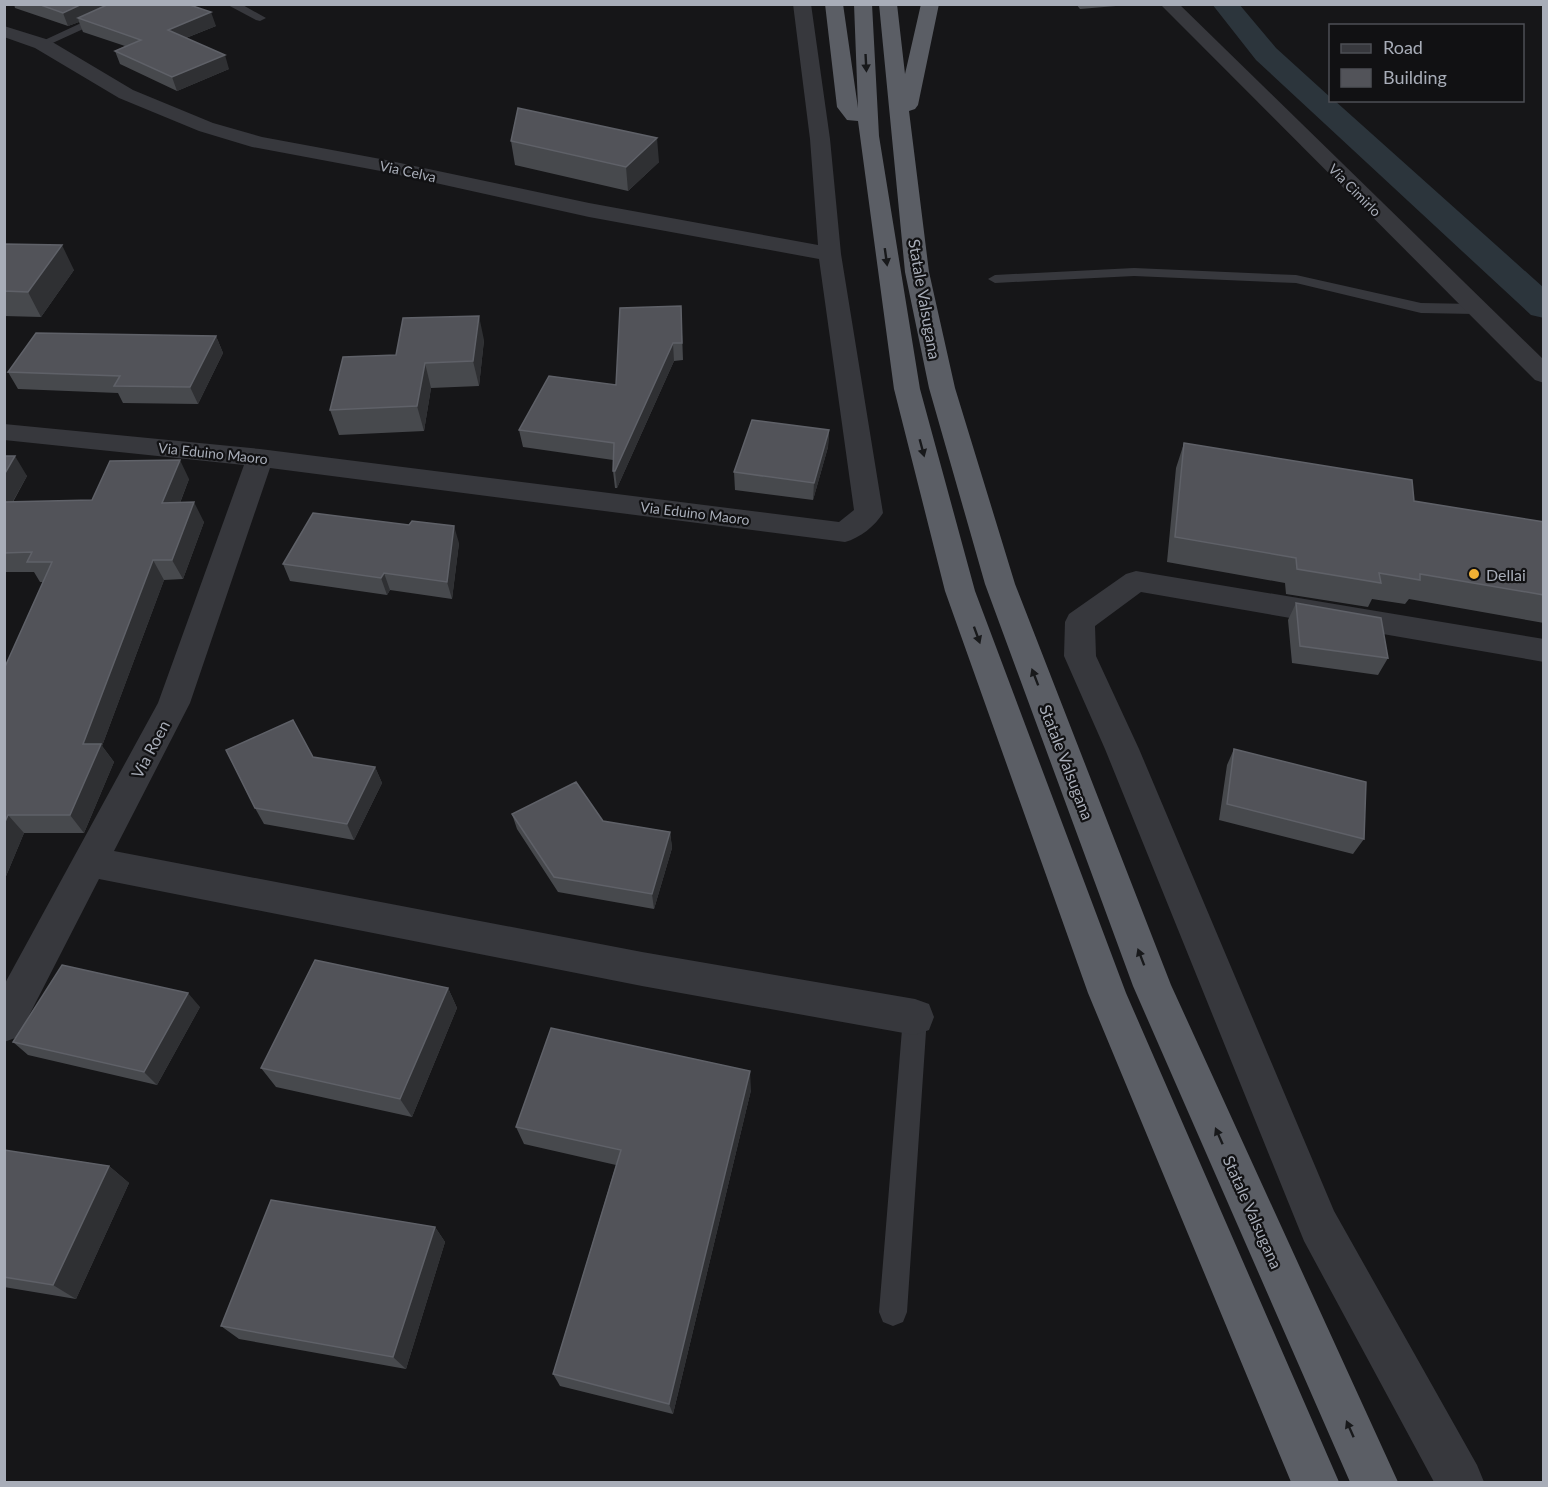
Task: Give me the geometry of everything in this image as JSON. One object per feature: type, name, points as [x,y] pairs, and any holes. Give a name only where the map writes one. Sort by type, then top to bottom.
[{"type":"highway","points":[[834,4],[847,107],[885,136],[930,4]]},
{"type":"highway","name":"Statale Valsugana","points":[[863,4],[885,136],[942,388],[1000,584],[1152,986],[1374,1482]]},
{"type":"highway","name":"Statale Valsugana","points":[[888,4],[885,136],[907,389],[960,591],[1107,993],[1315,1482]]},
{"type":"street","name":"Via Eduino Maoro","points":[[4,432],[260,458],[845,532],[869,513],[830,254],[820,139],[802,4]]},
{"type":"street","name":"Via Cimirlo","points":[[1168,4],[1544,375]]},
{"type":"street","name":"Via Celva","points":[[4,31],[42,44],[126,94],[206,127],[259,143],[386,166],[589,210],[830,254]]},
{"type":"street","name":"Via Roen","points":[[4,1024],[174,703],[260,458]]},
{"type":"street","points":[[1460,1482],[1319,1226],[1122,749],[1080,656],[1080,622],[1136,580],[1544,651]]},
{"type":"street","points":[[91,862],[642,969],[915,1017]]},
{"type":"lane","points":[[42,44],[133,4]]},
{"type":"lane","points":[[231,4],[260,18]]},
{"type":"lane","points":[[995,279],[1134,272],[1296,279],[1421,308],[1475,309]]},
{"type":"lane","points":[[893,1312],[915,1017]]},
{"type":"building","points":[[38,4],[82,4],[63,13]]},
{"type":"building","points":[[109,4],[187,4],[211,12],[168,30],[225,55],[172,77],[115,51],[141,40],[78,18]]},
{"type":"building","points":[[518,108],[657,138],[626,167],[511,141]]},
{"type":"building","points":[[4,244],[62,245],[28,292],[4,291]]},
{"type":"building","points":[[681,306],[682,343],[673,343],[615,471],[613,471],[614,443],[519,430],[549,376],[616,385],[620,308]]},
{"type":"building","points":[[479,316],[473,361],[425,363],[417,406],[330,410],[343,357],[396,355],[403,318]]},
{"type":"building","points":[[36,333],[216,336],[190,387],[114,386],[120,376],[8,372]]},
{"type":"building","points":[[752,420],[829,430],[814,483],[734,472]]},
{"type":"building","points":[[1184,443],[1412,480],[1414,501],[1544,522],[1544,595],[1420,574],[1420,580],[1379,573],[1381,583],[1297,569],[1296,558],[1175,537]]},
{"type":"building","points":[[4,456],[15,456],[4,475]]},
{"type":"building","points":[[180,460],[162,503],[194,502],[172,560],[153,560],[83,744],[101,744],[70,815],[8,815],[4,824],[4,669],[52,562],[27,562],[32,552],[4,553],[4,502],[92,500],[110,461]]},
{"type":"building","points":[[313,513],[409,525],[412,521],[454,526],[447,582],[384,573],[381,578],[283,564]]},
{"type":"building","points":[[1296,603],[1381,618],[1388,658],[1300,646]]},
{"type":"building","points":[[293,720],[313,757],[375,767],[347,824],[255,808],[226,750]]},
{"type":"building","points":[[1234,749],[1366,782],[1364,839],[1227,804]]},
{"type":"building","points":[[576,782],[603,821],[670,832],[652,894],[554,877],[512,814]]},
{"type":"building","points":[[315,960],[448,988],[400,1099],[261,1068]]},
{"type":"building","points":[[62,965],[188,993],[144,1072],[13,1042]]},
{"type":"building","points":[[551,1028],[750,1071],[669,1404],[553,1374],[621,1150],[516,1127]]},
{"type":"building","points":[[4,1150],[109,1166],[53,1285],[4,1277]]},
{"type":"building","points":[[271,1200],[435,1227],[393,1357],[221,1326]]},
{"type":"waterway","points":[[1225,4],[1266,54],[1544,307]]},
{"type":"place","name":"Dellai","points":[[1474,574]]}]
